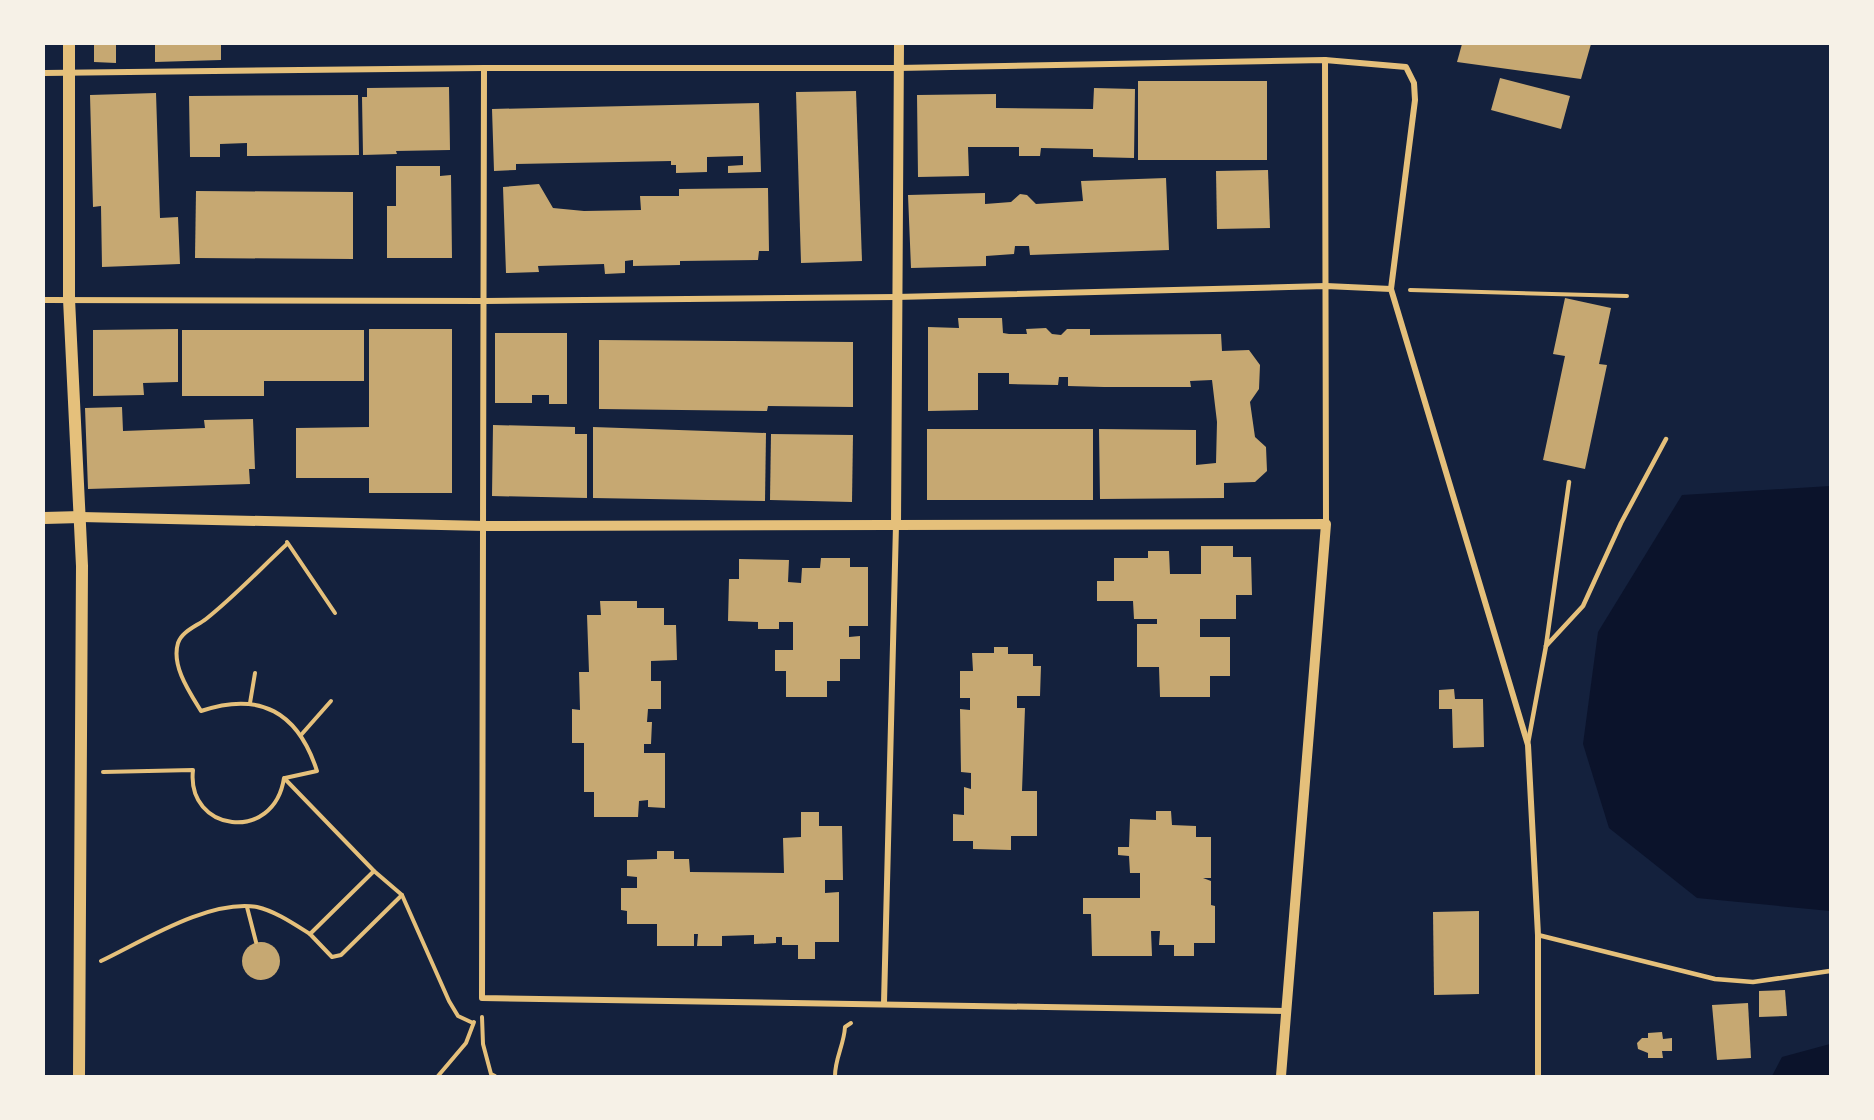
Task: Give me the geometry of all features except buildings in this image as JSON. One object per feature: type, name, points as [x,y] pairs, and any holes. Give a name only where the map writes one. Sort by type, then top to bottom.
[{"type":"main road","points":[[69,44],[69,299],[81,517],[79,1077]]},
{"type":"main road","points":[[44,518],[81,517]]},
{"type":"street","points":[[884,1003],[896,525],[899,44]]},
{"type":"street","points":[[44,73],[484,68],[898,68],[1325,60],[1407,67],[1414,83],[1415,100],[1391,289],[1528,745],[1538,935],[1539,1077]]},
{"type":"street","points":[[1281,1077],[1326,524],[1325,60]]},
{"type":"street","points":[[484,68],[485,526],[482,999],[884,1003],[1287,1011]]},
{"type":"street","points":[[44,300],[484,301],[896,297],[1326,286],[1391,289]]},
{"type":"street","points":[[81,517],[485,526],[1326,524]]},
{"type":"lane","points":[[1546,646],[1583,606],[1622,523],[1666,440]]},
{"type":"lane","points":[[1528,745],[1546,646],[1569,482]]},
{"type":"lane","points":[[1538,935],[1716,979],[1753,982],[1830,971]]},
{"type":"path","points":[[1391,289],[1627,296]]},
{"type":"path","points":[[284,778],[316,771],[309,746],[294,725],[274,710],[250,703],[225,703],[201,711],[183,682],[178,659],[178,643],[185,633],[227,604],[288,543],[335,613]]},
{"type":"path","points":[[250,703],[255,673]]},
{"type":"path","points":[[301,735],[331,701]]},
{"type":"path","points":[[81,772],[193,770],[192,780],[196,796],[205,809],[217,818],[232,823],[248,822],[262,817],[274,807],[282,793],[284,778]]},
{"type":"path","points":[[284,778],[374,871],[402,895],[449,1001],[458,1016],[473,1023]]},
{"type":"path","points":[[310,934],[374,871]]},
{"type":"path","points":[[80,971],[193,918],[225,907],[257,907],[290,921],[310,934],[332,957],[337,958],[402,895]]},
{"type":"path","points":[[247,907],[256,942]]},
{"type":"path","points":[[438,1077],[466,1043],[482,999]]},
{"type":"path","points":[[482,999],[483,1044],[495,1077]]},
{"type":"path","points":[[835,1077],[835,1061],[844,1044],[845,1027],[884,1003]]},
{"type":"water","points":[[1830,486],[1830,911],[1697,898],[1609,828],[1583,744],[1598,632],[1682,495]]},
{"type":"water","points":[[1830,1044],[1830,1076],[1772,1076],[1782,1057]]}]
